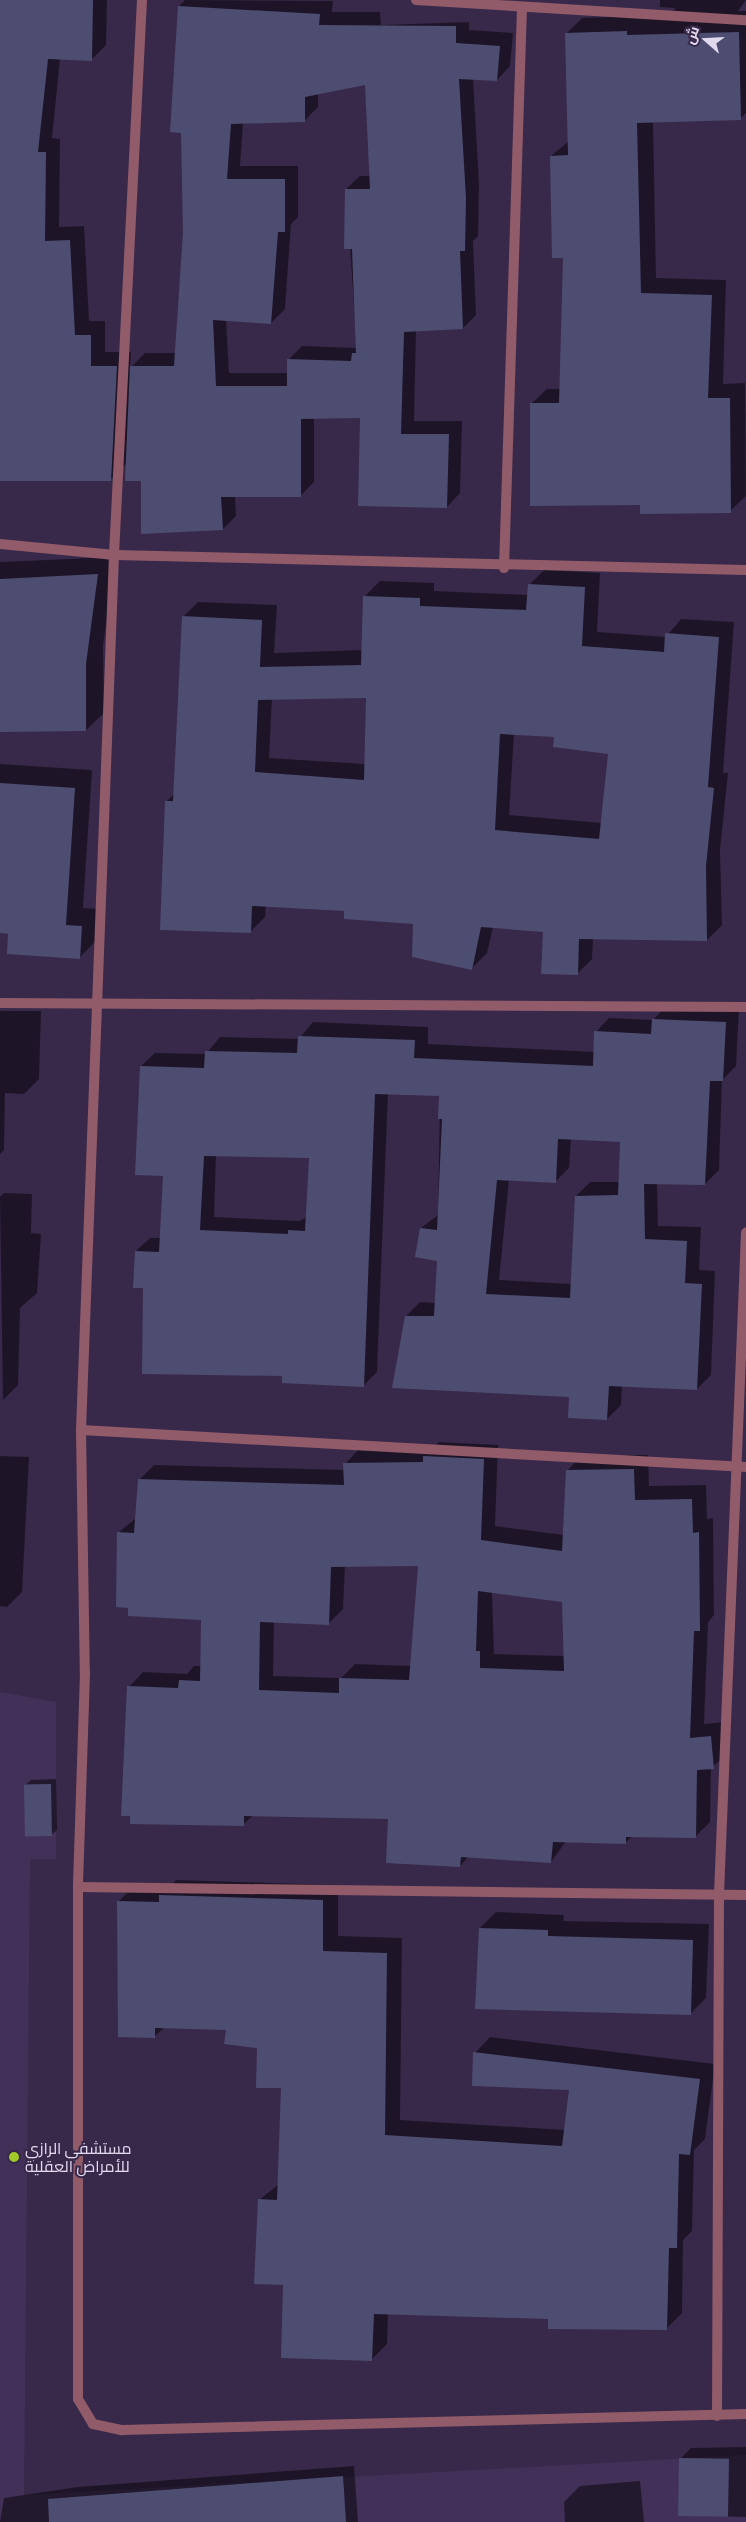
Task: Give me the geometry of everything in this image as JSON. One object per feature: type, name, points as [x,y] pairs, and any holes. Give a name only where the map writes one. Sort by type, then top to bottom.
[{"type":"street","points":[[142,0],[114,555],[81,1430],[85,1673],[78,1887],[78,2399],[93,2424],[132,2429],[746,2414]]},
{"type":"street","points":[[416,0],[746,20]]},
{"type":"street","points":[[504,568],[522,7]]},
{"type":"street","points":[[0,544],[114,555],[504,568],[746,570]]},
{"type":"street","points":[[0,1003],[98,1006],[746,1007]]},
{"type":"street","points":[[717,2416],[719,1894],[733,1467],[746,1233]]},
{"type":"street","points":[[81,1430],[746,1467]]},
{"type":"street","points":[[78,1887],[746,1895]]},
{"type":"shaded area","name":"مستشفي الرازي للأمراض العقلية","points":[[0,1692],[56,1702],[56,1859],[30,1859],[24,2495],[746,2455],[746,2522],[0,2522]]},
{"type":"building","points":[[0,0],[93,0],[92,61],[48,59],[38,152],[46,152],[45,241],[70,240],[75,335],[91,335],[91,366],[117,366],[111,481],[0,481]]},
{"type":"building","points":[[178,6],[320,14],[319,25],[456,26],[456,43],[500,46],[497,81],[459,79],[466,198],[465,251],[460,251],[463,329],[404,332],[401,434],[449,434],[447,508],[358,506],[360,418],[301,419],[301,497],[221,497],[223,530],[141,534],[141,481],[125,481],[130,366],[174,366],[183,232],[181,133],[170,132]],"holes":[[[365,85],[370,189],[345,189],[344,249],[352,249],[356,353],[352,353],[351,361],[287,359],[287,386],[216,386],[213,320],[271,324],[278,232],[285,232],[285,179],[227,179],[231,124],[305,122],[305,97]]]},
{"type":"building","points":[[627,31],[627,35],[739,32],[741,120],[637,123],[641,293],[712,295],[708,398],[730,398],[731,513],[640,514],[640,505],[530,506],[530,403],[559,403],[563,258],[552,258],[550,156],[568,155],[565,33]]},
{"type":"building","points":[[98,574],[86,664],[86,731],[0,732],[0,579]]},
{"type":"building","points":[[528,584],[585,587],[582,646],[664,652],[665,633],[719,637],[708,787],[714,788],[706,866],[707,941],[579,939],[578,975],[541,974],[543,932],[481,927],[472,970],[412,957],[413,924],[344,919],[344,911],[252,906],[251,933],[160,930],[165,801],[173,801],[182,616],[262,620],[260,667],[361,665],[363,596],[420,598],[420,606],[526,610]],"holes":[[[366,698],[364,780],[255,772],[258,700]],[[500,734],[554,737],[553,747],[608,754],[599,839],[495,830]]]},
{"type":"building","points":[[0,783],[75,788],[66,925],[82,926],[80,959],[7,954],[8,934],[0,933]]},
{"type":"building","points":[[652,1019],[726,1022],[723,1081],[710,1081],[705,1185],[644,1184],[645,1239],[687,1241],[685,1283],[702,1284],[697,1390],[609,1386],[607,1420],[568,1418],[569,1397],[392,1388],[405,1316],[434,1316],[437,1261],[415,1257],[420,1228],[437,1230],[442,1119],[438,1119],[439,1096],[375,1094],[364,1387],[282,1383],[282,1376],[142,1374],[143,1288],[133,1288],[135,1251],[159,1252],[163,1176],[135,1175],[140,1066],[204,1068],[205,1051],[297,1053],[298,1036],[415,1040],[414,1058],[593,1066],[594,1031],[651,1034]],"holes":[[[558,1139],[620,1142],[618,1195],[575,1196],[570,1298],[486,1294],[497,1180],[556,1183]],[[204,1156],[309,1158],[305,1231],[288,1230],[288,1234],[200,1230]]]},
{"type":"building","points":[[423,1456],[484,1459],[481,1540],[562,1551],[566,1470],[634,1469],[635,1500],[692,1499],[693,1533],[699,1532],[700,1631],[694,1631],[690,1738],[711,1736],[714,1769],[697,1770],[696,1838],[626,1837],[626,1844],[553,1842],[551,1863],[461,1857],[460,1867],[386,1863],[388,1819],[244,1816],[244,1826],[130,1824],[130,1816],[121,1816],[127,1686],[178,1688],[179,1680],[200,1681],[201,1620],[128,1616],[128,1608],[116,1607],[117,1532],[134,1533],[138,1479],[344,1485],[343,1463],[423,1462]],"holes":[[[418,1566],[409,1680],[339,1678],[339,1693],[259,1690],[260,1622],[329,1625],[331,1567]],[[478,1591],[562,1602],[564,1671],[480,1668],[480,1651],[476,1651]]]},
{"type":"building","points":[[24,1784],[51,1784],[52,1836],[25,1836]]},
{"type":"building","points":[[159,1895],[323,1900],[323,1951],[387,1953],[385,2135],[562,2146],[569,2090],[472,2086],[473,2052],[700,2079],[690,2155],[679,2154],[677,2248],[669,2248],[667,2330],[548,2329],[548,2319],[374,2314],[372,2361],[281,2358],[283,2285],[254,2284],[258,2199],[277,2200],[281,2088],[256,2088],[257,2048],[224,2044],[226,2030],[155,2028],[155,2038],[118,2037],[117,1901],[159,1902]]},
{"type":"building","points":[[479,1928],[548,1930],[548,1936],[693,1940],[691,2015],[475,2009]]},
{"type":"building","points":[[679,2458],[729,2459],[728,2517],[678,2516]]},
{"type":"building","points":[[343,2476],[346,2522],[49,2522],[48,2499]]},
{"type":"place","name":"مستشفي الرازي للأمراض العقلية","points":[[14,2157]]}]
